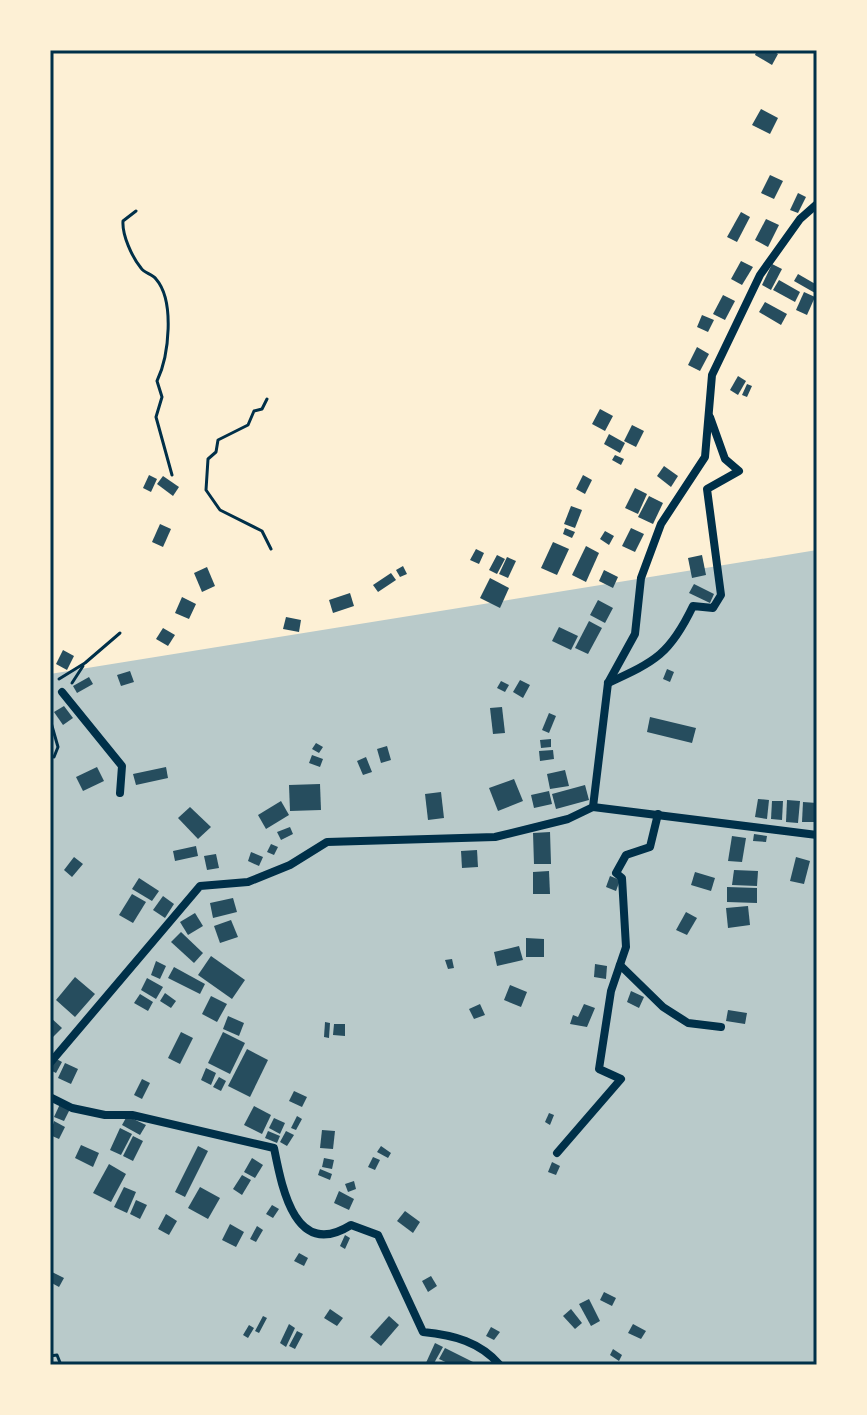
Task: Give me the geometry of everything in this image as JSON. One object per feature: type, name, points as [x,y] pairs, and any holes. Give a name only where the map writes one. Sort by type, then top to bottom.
[{"type":"street","points":[[593,807],[608,683],[635,634],[641,578],[661,524],[705,457],[712,375],[760,275],[800,219],[817,204]]},
{"type":"street","points":[[608,683],[643,667],[667,650],[677,640],[693,606],[713,608],[721,595],[707,489],[739,471],[725,459],[709,413]]},
{"type":"street","points":[[62,692],[122,766],[120,793]]},
{"type":"street","points":[[50,1063],[200,886],[248,882],[290,865],[327,842],[495,837],[568,819],[593,807],[817,835]]},
{"type":"street","points":[[557,1153],[621,1079],[599,1069],[609,1005],[626,947],[622,878],[616,873],[626,855],[650,847],[658,814]]},
{"type":"street","points":[[620,965],[663,1007],[688,1023],[721,1027]]},
{"type":"street","points":[[50,1097],[72,1108],[105,1115],[132,1115],[274,1148],[289,1207],[304,1228],[319,1235],[338,1233],[351,1225],[378,1235],[423,1332],[449,1334],[486,1349],[500,1365]]},
{"type":"path","points":[[136,211],[123,221],[123,230],[141,269],[157,280],[170,324],[164,365],[157,381],[162,397],[156,417],[172,475]]},
{"type":"path","points":[[267,399],[262,409],[254,411],[248,425],[218,440],[216,452],[208,459],[206,490],[220,510],[262,531],[271,549]]},
{"type":"path","points":[[50,684],[85,663],[120,633]]},
{"type":"path","points":[[50,719],[58,747],[54,757]]},
{"type":"path","points":[[50,1356],[57,1355],[61,1365]]},
{"type":"shaded area","points":[[817,550],[817,1365],[50,1365],[50,674]]},
{"type":"building","points":[[757,50],[771,50],[778,54],[772,65],[755,55]]},
{"type":"building","points":[[761,109],[778,118],[770,134],[752,125]]},
{"type":"building","points":[[770,175],[783,181],[774,199],[761,193]]},
{"type":"building","points":[[798,193],[806,197],[798,213],[790,210]]},
{"type":"building","points":[[741,212],[750,217],[737,242],[727,237]]},
{"type":"building","points":[[766,219],[779,225],[768,247],[755,240]]},
{"type":"building","points":[[741,261],[753,267],[742,285],[731,279]]},
{"type":"building","points":[[772,264],[782,269],[771,290],[762,285]]},
{"type":"building","points":[[798,274],[817,285],[815,293],[794,281]]},
{"type":"building","points":[[779,280],[800,292],[795,302],[773,290]]},
{"type":"building","points":[[804,292],[815,297],[807,315],[796,310]]},
{"type":"building","points":[[723,295],[735,301],[725,320],[713,314]]},
{"type":"building","points":[[765,302],[787,314],[781,325],[759,312]]},
{"type":"building","points":[[702,315],[714,320],[708,332],[697,327]]},
{"type":"building","points":[[697,347],[709,354],[700,371],[688,365]]},
{"type":"building","points":[[738,376],[746,381],[738,395],[730,390]]},
{"type":"building","points":[[747,384],[752,386],[747,397],[742,395]]},
{"type":"building","points":[[600,409],[613,416],[605,431],[592,424]]},
{"type":"building","points":[[632,425],[644,431],[636,447],[624,441]]},
{"type":"building","points":[[609,434],[625,443],[620,453],[604,444]]},
{"type":"building","points":[[615,455],[624,459],[621,465],[612,460]]},
{"type":"building","points":[[664,466],[678,476],[671,487],[657,476]]},
{"type":"building","points":[[149,475],[157,479],[151,492],[143,488]]},
{"type":"building","points":[[583,475],[592,480],[585,494],[576,489]]},
{"type":"building","points":[[163,476],[179,487],[173,496],[157,484]]},
{"type":"building","points":[[635,488],[647,494],[638,514],[625,508]]},
{"type":"building","points":[[649,496],[663,503],[653,524],[638,517]]},
{"type":"building","points":[[571,506],[582,510],[575,528],[564,524]]},
{"type":"building","points":[[160,524],[171,529],[163,547],[152,542]]},
{"type":"building","points":[[565,528],[575,532],[572,538],[563,534]]},
{"type":"building","points":[[631,528],[644,534],[635,552],[622,546]]},
{"type":"building","points":[[605,531],[614,536],[609,545],[600,539]]},
{"type":"building","points":[[553,542],[569,549],[557,575],[541,568]]},
{"type":"building","points":[[586,546],[599,553],[586,582],[572,575]]},
{"type":"building","points":[[476,549],[484,553],[479,564],[470,560]]},
{"type":"building","points":[[497,555],[505,559],[497,574],[489,570]]},
{"type":"building","points":[[702,555],[706,575],[692,578],[688,558]]},
{"type":"building","points":[[507,557],[516,561],[508,578],[499,574]]},
{"type":"building","points":[[403,566],[407,574],[400,577],[396,570]]},
{"type":"building","points":[[207,567],[215,586],[202,592],[194,573]]},
{"type":"building","points":[[604,570],[618,577],[613,588],[599,581]]},
{"type":"building","points":[[391,573],[396,580],[378,592],[373,585]]},
{"type":"building","points":[[490,578],[509,588],[500,608],[480,598]]},
{"type":"building","points":[[694,584],[714,594],[710,603],[689,593]]},
{"type":"building","points":[[350,593],[354,606],[333,613],[329,600]]},
{"type":"building","points":[[182,597],[196,604],[189,619],[175,613]]},
{"type":"building","points":[[598,600],[613,608],[605,623],[590,615]]},
{"type":"building","points":[[286,617],[301,620],[299,632],[283,629]]},
{"type":"building","points":[[589,621],[602,628],[588,654],[575,648]]},
{"type":"building","points":[[559,627],[578,636],[571,650],[552,641]]},
{"type":"building","points":[[163,628],[175,635],[168,646],[156,639]]},
{"type":"building","points":[[63,650],[74,656],[67,670],[56,664]]},
{"type":"building","points":[[667,669],[674,672],[670,682],[663,679]]},
{"type":"building","points":[[130,671],[134,682],[121,686],[117,675]]},
{"type":"building","points":[[89,677],[93,684],[77,693],[73,686]]},
{"type":"building","points":[[520,680],[530,685],[523,698],[513,692]]},
{"type":"building","points":[[501,681],[509,685],[505,692],[497,688]]},
{"type":"building","points":[[64,706],[73,718],[63,725],[54,712]]},
{"type":"building","points":[[502,707],[505,733],[493,734],[490,708]]},
{"type":"building","points":[[549,713],[556,716],[549,733],[542,730]]},
{"type":"building","points":[[650,717],[696,728],[692,743],[647,732]]},
{"type":"building","points":[[551,739],[551,747],[541,748],[540,740]]},
{"type":"building","points":[[316,743],[323,747],[319,753],[312,749]]},
{"type":"building","points":[[387,746],[391,760],[381,763],[377,749]]},
{"type":"building","points":[[553,750],[554,759],[540,761],[539,751]]},
{"type":"building","points":[[312,755],[323,759],[320,767],[309,763]]},
{"type":"building","points":[[366,757],[372,772],[363,775],[357,761]]},
{"type":"building","points":[[97,767],[104,781],[83,791],[76,777]]},
{"type":"building","points":[[166,767],[168,778],[136,785],[133,774]]},
{"type":"building","points":[[565,770],[569,786],[550,789],[547,774]]},
{"type":"building","points":[[514,779],[523,801],[498,811],[489,788]]},
{"type":"building","points":[[320,784],[321,810],[290,811],[289,785]]},
{"type":"building","points":[[585,785],[589,800],[556,809],[552,794]]},
{"type":"building","points":[[549,791],[552,804],[534,808],[531,795]]},
{"type":"building","points":[[441,792],[444,818],[428,820],[425,794]]},
{"type":"building","points":[[758,799],[769,800],[767,819],[755,817]]},
{"type":"building","points":[[787,800],[800,801],[798,823],[786,822]]},
{"type":"building","points":[[281,801],[289,815],[266,829],[258,815]]},
{"type":"building","points":[[772,801],[783,801],[782,820],[771,819]]},
{"type":"building","points":[[803,802],[817,803],[817,822],[802,822]]},
{"type":"building","points":[[190,807],[211,827],[198,839],[178,818]]},
{"type":"building","points":[[290,827],[293,834],[281,840],[277,832]]},
{"type":"building","points":[[550,832],[551,864],[534,864],[533,833]]},
{"type":"building","points":[[754,834],[767,836],[766,842],[753,841]]},
{"type":"building","points":[[732,836],[746,838],[742,862],[728,861]]},
{"type":"building","points":[[271,844],[278,847],[274,855],[267,852]]},
{"type":"building","points":[[196,846],[198,856],[175,861],[173,851]]},
{"type":"building","points":[[477,850],[478,867],[462,868],[461,851]]},
{"type":"building","points":[[251,852],[263,857],[259,866],[248,861]]},
{"type":"building","points":[[216,854],[219,868],[207,870],[204,856]]},
{"type":"building","points":[[74,857],[83,864],[72,877],[64,870]]},
{"type":"building","points":[[796,857],[810,861],[804,884],[790,881]]},
{"type":"building","points":[[734,870],[758,871],[757,886],[732,885]]},
{"type":"building","points":[[549,871],[550,894],[533,894],[533,872]]},
{"type":"building","points":[[695,872],[715,878],[711,891],[691,885]]},
{"type":"building","points":[[610,876],[620,880],[616,891],[606,887]]},
{"type":"building","points":[[139,878],[159,891],[152,901],[132,889]]},
{"type":"building","points":[[727,887],[757,888],[757,903],[727,902]]},
{"type":"building","points":[[132,894],[146,902],[133,923],[119,915]]},
{"type":"building","points":[[163,896],[174,904],[165,918],[153,910]]},
{"type":"building","points":[[233,898],[237,912],[213,918],[210,903]]},
{"type":"building","points":[[748,906],[750,925],[728,928],[726,908]]},
{"type":"building","points":[[686,912],[697,918],[687,935],[676,930]]},
{"type":"building","points":[[195,913],[203,926],[188,935],[180,922]]},
{"type":"building","points":[[231,920],[238,937],[220,943],[214,926]]},
{"type":"building","points":[[181,932],[203,953],[194,963],[171,942]]},
{"type":"building","points":[[526,938],[544,939],[544,957],[526,957]]},
{"type":"building","points":[[519,946],[523,960],[497,966],[494,952]]},
{"type":"building","points":[[211,956],[245,980],[232,999],[198,975]]},
{"type":"building","points":[[452,959],[454,968],[448,969],[445,960]]},
{"type":"building","points":[[156,961],[166,966],[160,979],[151,975]]},
{"type":"building","points":[[595,964],[607,966],[606,979],[594,977]]},
{"type":"building","points":[[174,967],[205,984],[200,994],[168,978]]},
{"type":"building","points":[[75,977],[95,994],[75,1017],[56,1000]]},
{"type":"building","points":[[147,978],[163,987],[156,999],[141,990]]},
{"type":"building","points":[[510,985],[527,992],[521,1007],[504,1000]]},
{"type":"building","points":[[631,991],[644,997],[639,1008],[627,1002]]},
{"type":"building","points":[[165,993],[176,1001],[171,1008],[160,1001]]},
{"type":"building","points":[[140,994],[153,1002],[148,1011],[134,1003]]},
{"type":"building","points":[[211,996],[227,1004],[217,1022],[202,1014]]},
{"type":"building","points":[[480,1004],[485,1015],[474,1019],[469,1009]]},
{"type":"building","points":[[584,1004],[595,1008],[587,1027],[570,1024],[573,1015],[578,1017]]},
{"type":"building","points":[[728,1010],[747,1013],[745,1024],[726,1021]]},
{"type":"building","points":[[228,1016],[244,1023],[239,1036],[223,1029]]},
{"type":"building","points":[[50,1017],[62,1028],[50,1040]]},
{"type":"building","points":[[325,1022],[330,1023],[329,1038],[324,1037]]},
{"type":"building","points":[[334,1024],[345,1024],[345,1036],[333,1035]]},
{"type":"building","points":[[181,1032],[193,1038],[180,1064],[168,1058]]},
{"type":"building","points":[[223,1032],[245,1043],[230,1074],[208,1063]]},
{"type":"building","points":[[247,1049],[268,1060],[250,1097],[228,1086]]},
{"type":"building","points":[[53,1057],[62,1062],[56,1073],[50,1070]]},
{"type":"building","points":[[65,1063],[78,1069],[71,1084],[58,1078]]},
{"type":"building","points":[[206,1068],[216,1073],[211,1085],[201,1080]]},
{"type":"building","points":[[219,1077],[226,1081],[221,1091],[213,1087]]},
{"type":"building","points":[[142,1079],[150,1083],[142,1099],[134,1095]]},
{"type":"building","points":[[294,1091],[307,1097],[302,1107],[289,1101]]},
{"type":"building","points":[[60,1104],[70,1109],[64,1121],[54,1117]]},
{"type":"building","points":[[254,1106],[271,1115],[262,1134],[244,1125]]},
{"type":"building","points":[[549,1113],[554,1115],[550,1125],[545,1122]]},
{"type":"building","points":[[127,1116],[146,1125],[140,1135],[122,1125]]},
{"type":"building","points":[[297,1116],[302,1119],[296,1130],[291,1128]]},
{"type":"building","points":[[274,1118],[285,1123],[280,1134],[269,1128]]},
{"type":"building","points":[[54,1121],[65,1127],[59,1139],[50,1135]]},
{"type":"building","points":[[120,1128],[132,1134],[121,1155],[110,1150]]},
{"type":"building","points":[[322,1130],[335,1131],[333,1149],[320,1148]]},
{"type":"building","points":[[268,1131],[280,1136],[277,1143],[265,1138]]},
{"type":"building","points":[[286,1131],[294,1135],[287,1146],[280,1142]]},
{"type":"building","points":[[133,1136],[143,1141],[133,1161],[123,1156]]},
{"type":"building","points":[[81,1145],[99,1153],[93,1167],[75,1158]]},
{"type":"building","points":[[198,1146],[208,1151],[185,1197],[175,1192]]},
{"type":"building","points":[[381,1146],[391,1153],[388,1158],[377,1152]]},
{"type":"building","points":[[373,1157],[380,1160],[375,1170],[368,1167]]},
{"type":"building","points":[[252,1158],[263,1165],[255,1178],[244,1172]]},
{"type":"building","points":[[324,1158],[334,1160],[332,1169],[322,1167]]},
{"type":"building","points":[[552,1162],[560,1166],[556,1175],[548,1172]]},
{"type":"building","points":[[109,1164],[126,1174],[111,1202],[93,1193]]},
{"type":"building","points":[[320,1169],[332,1174],[330,1180],[318,1175]]},
{"type":"building","points":[[242,1175],[251,1180],[242,1195],[233,1189]]},
{"type":"building","points":[[354,1181],[356,1189],[348,1192],[345,1184]]},
{"type":"building","points":[[124,1187],[136,1192],[127,1213],[114,1207]]},
{"type":"building","points":[[200,1187],[220,1198],[208,1219],[188,1208]]},
{"type":"building","points":[[339,1191],[354,1199],[349,1210],[334,1203]]},
{"type":"building","points":[[136,1200],[147,1205],[140,1219],[130,1214]]},
{"type":"building","points":[[272,1205],[279,1209],[273,1218],[266,1214]]},
{"type":"building","points":[[405,1211],[420,1222],[413,1233],[397,1221]]},
{"type":"building","points":[[166,1214],[177,1221],[169,1235],[158,1229]]},
{"type":"building","points":[[230,1224],[244,1232],[236,1247],[222,1240]]},
{"type":"building","points":[[257,1226],[263,1230],[256,1242],[250,1239]]},
{"type":"building","points":[[345,1235],[350,1238],[345,1249],[340,1246]]},
{"type":"building","points":[[299,1253],[308,1258],[304,1266],[294,1261]]},
{"type":"building","points":[[50,1271],[64,1278],[59,1287],[50,1282]]},
{"type":"building","points":[[431,1276],[437,1286],[428,1292],[422,1281]]},
{"type":"building","points":[[604,1292],[616,1298],[612,1306],[600,1300]]},
{"type":"building","points":[[589,1299],[600,1321],[591,1326],[579,1304]]},
{"type":"building","points":[[330,1309],[343,1318],[337,1326],[324,1318]]},
{"type":"building","points":[[571,1309],[582,1323],[575,1329],[563,1316]]},
{"type":"building","points":[[263,1316],[267,1318],[259,1333],[255,1331]]},
{"type":"building","points":[[389,1316],[399,1325],[381,1346],[370,1337]]},
{"type":"building","points":[[289,1324],[295,1328],[286,1347],[280,1343]]},
{"type":"building","points":[[633,1324],[646,1331],[641,1339],[628,1333]]},
{"type":"building","points":[[249,1325],[254,1328],[248,1338],[243,1335]]},
{"type":"building","points":[[491,1327],[500,1332],[494,1340],[486,1336]]},
{"type":"building","points":[[297,1331],[303,1334],[295,1349],[289,1346]]},
{"type":"building","points":[[435,1343],[443,1347],[433,1365],[425,1365]]},
{"type":"building","points":[[445,1348],[479,1365],[452,1365],[439,1359]]},
{"type":"building","points":[[613,1349],[622,1355],[619,1361],[610,1355]]}]
